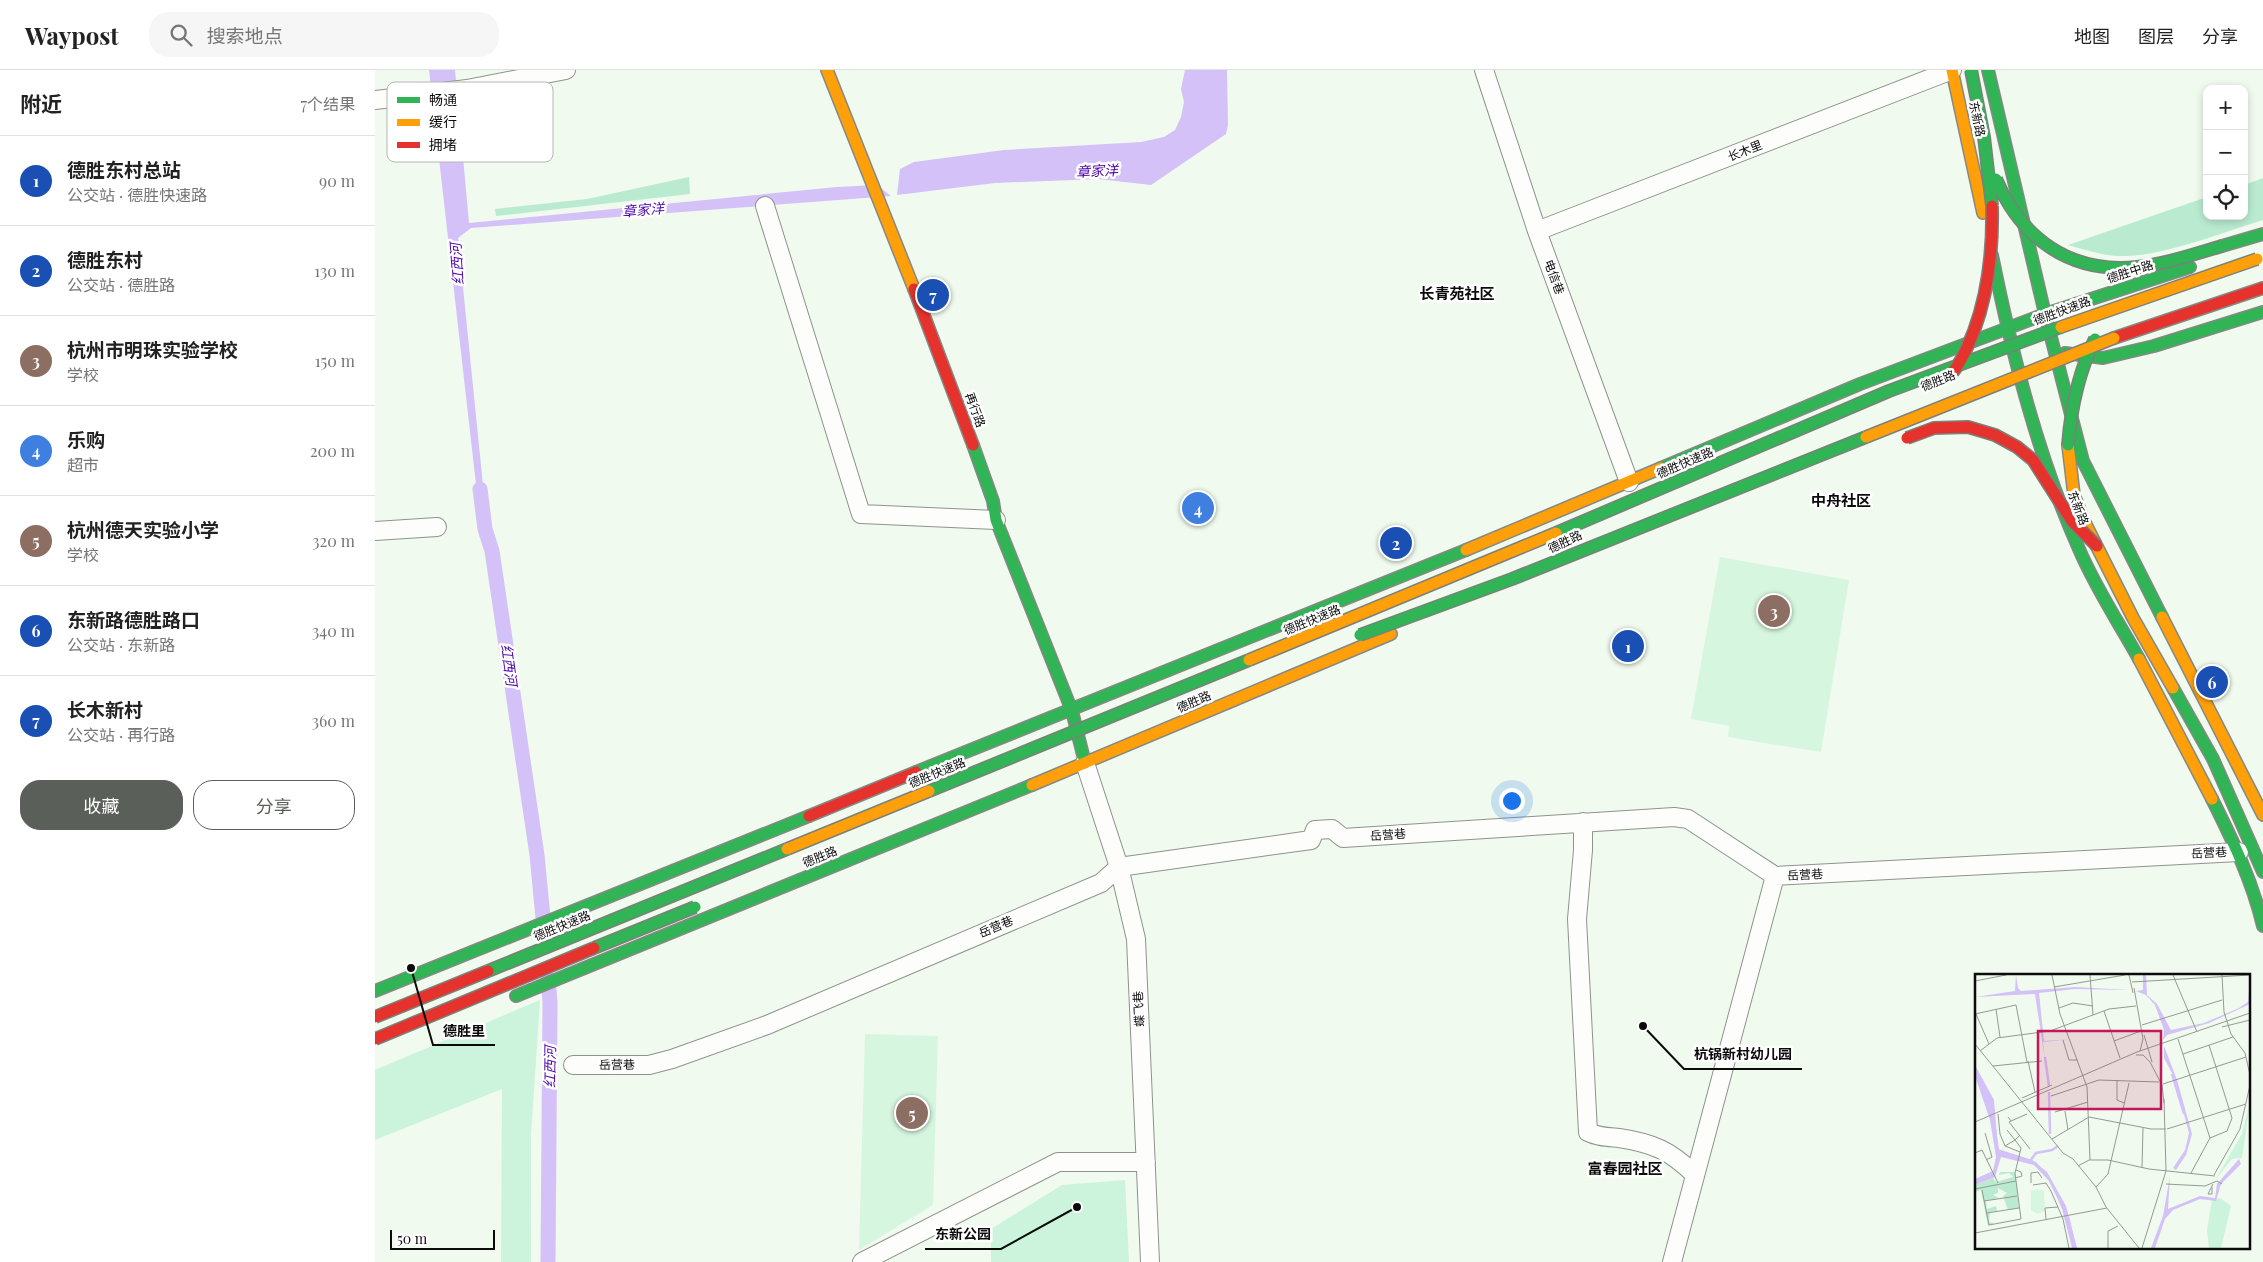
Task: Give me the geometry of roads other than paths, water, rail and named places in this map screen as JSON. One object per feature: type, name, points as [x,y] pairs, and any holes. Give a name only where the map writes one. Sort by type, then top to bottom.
[{"type":"main road","name":"再行路","points":[[827,70],[942,358],[993,502],[996,520],[1072,711],[1085,763]]},
{"type":"main road","name":"东新路","points":[[1952,70],[2007,330],[2019,365],[2037,436],[2079,550],[2171,718],[2239,852],[2254,890],[2263,926]]},
{"type":"main road","points":[[1939,387],[1957,368],[1984,306],[1989,282],[1993,231],[1987,154],[1971,70]]},
{"type":"main road","name":"东新路","points":[[1988,70],[2045,314],[2083,461],[2263,815]]},
{"type":"main road","points":[[1987,154],[1999,190],[2017,221],[2035,238],[2056,253],[2081,263],[2126,268],[2222,246],[2263,234]]},
{"type":"main road","name":"德胜中路","points":[[2007,330],[2045,314],[2263,244]]},
{"type":"main road","points":[[2222,246],[2194,260],[2147,289],[2112,316],[2103,327],[2084,363],[2076,389],[2068,445],[2074,495],[2097,546],[2133,618],[2213,759],[2248,834],[2263,872]]},
{"type":"main road","name":"德胜快速路","points":[[375,1017],[1427,588],[1889,391],[2016,342],[2263,257]]},
{"type":"main road","points":[[2019,365],[2143,320],[2263,282]]},
{"type":"main road","points":[[1337,644],[1512,579],[2114,338],[2263,288]]},
{"type":"main road","points":[[2056,352],[2103,358],[2154,346],[2263,312]]},
{"type":"main road","name":"德胜路","points":[[375,991],[1072,711],[1629,482],[1860,384],[2007,330]]},
{"type":"main road","name":"德胜路","points":[[1889,415],[2019,365]]},
{"type":"main road","points":[[1829,465],[1857,453],[1925,400]]},
{"type":"main road","points":[[1891,444],[1934,428],[1947,426],[1969,427],[1995,435],[2033,460],[2072,521],[2097,546]]},
{"type":"main road","name":"德胜路","points":[[509,998],[1085,763],[1484,595],[1645,520],[1835,437]]},
{"type":"main road","points":[[1512,579],[1560,573]]},
{"type":"main road","points":[[1069,752],[1088,745]]},
{"type":"main road","points":[[375,1039],[703,904]]},
{"type":"street","points":[[500,82],[566,70]]},
{"type":"street","name":"电信巷","points":[[1484,70],[1537,231],[1629,482]]},
{"type":"street","name":"长木里","points":[[1537,231],[1952,70]]},
{"type":"street","points":[[765,206],[861,514],[996,520]]},
{"type":"street","points":[[375,530],[437,527]]},
{"type":"street","name":"蝶飞巷","points":[[1085,763],[1119,867],[1136,939],[1151,1262]]},
{"type":"street","name":"岳营巷","points":[[573,1066],[649,1065],[672,1059],[767,1025],[1101,883],[1119,867],[1311,840],[1315,830],[1332,829],[1343,838],[1674,817],[1688,819],[1775,876],[2239,852]]},
{"type":"street","points":[[1583,822],[1583,850],[1577,919],[1588,1132],[1598,1136],[1654,1145],[1677,1157],[1695,1175]]},
{"type":"street","points":[[1672,1262],[1775,876]]},
{"type":"street","points":[[862,1262],[1058,1162],[1146,1162]]},
{"type":"water","points":[[429,70],[455,70],[456,82],[430,82]]},
{"type":"water","name":"章家洋","points":[[1185,70],[1227,70],[1228,125],[1226,134],[1151,185],[1098,179],[995,183],[897,195],[900,169],[914,162],[1004,150],[1141,142],[1164,137],[1175,130],[1181,117],[1184,102],[1181,89]]},
{"type":"water","name":"章家洋","points":[[439,162],[463,162],[469,223],[837,187],[877,185],[891,196],[471,228],[458,238],[485,505],[479,511]]},
{"type":"waterway","name":"红西河","points":[[480,489],[485,529],[492,551],[537,855],[544,928]]},
{"type":"waterway","name":"红西河","points":[[548,979],[550,1002],[548,1262]]},
{"type":"place","name":"长木新村","points":[[933,295]]},
{"type":"place","name":"乐购","points":[[1198,508]]},
{"type":"place","name":"德胜东村","points":[[1396,543]]},
{"type":"place","name":"杭州市明珠实验学校","points":[[1774,611]]},
{"type":"place","name":"德胜东村总站","points":[[1628,646]]},
{"type":"place","name":"东新路德胜路口","points":[[2212,682]]},
{"type":"place","name":"德胜里","points":[[411,968]]},
{"type":"place","name":"杭锅新村幼儿园","points":[[1643,1026]]},
{"type":"place","name":"杭州德天实验小学","points":[[912,1113]]},
{"type":"place","name":"东新公园","points":[[1077,1207]]},
{"type":"district","name":"长青苑社区","points":[[1457,294]]},
{"type":"district","name":"中舟社区","points":[[1841,501]]},
{"type":"district","name":"富春园社区","points":[[1625,1169]]}]
